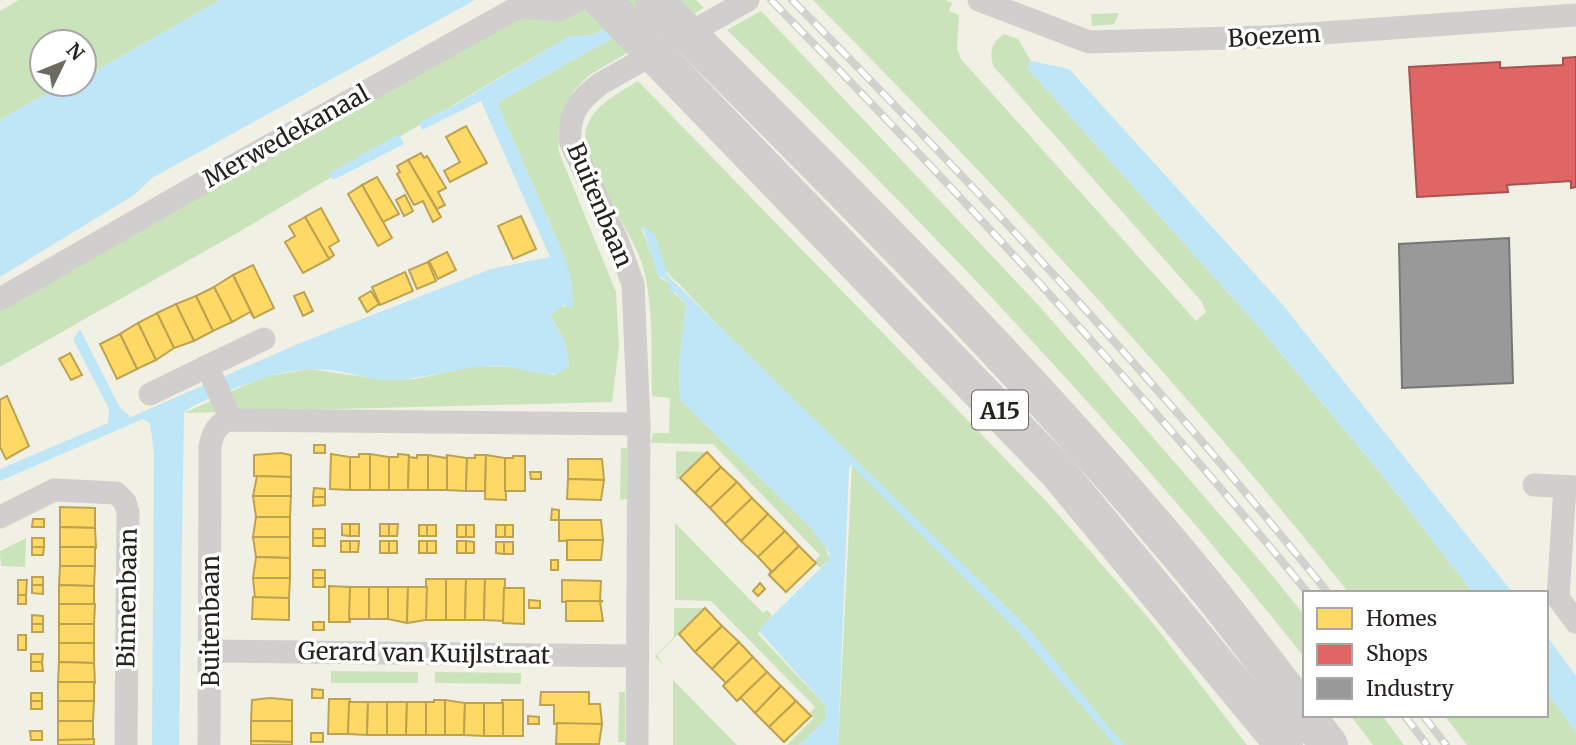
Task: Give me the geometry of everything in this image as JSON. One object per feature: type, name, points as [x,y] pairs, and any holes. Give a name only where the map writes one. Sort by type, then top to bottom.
[{"type":"highway","name":"A15","points":[[603,0],[1057,471],[1284,745]]},
{"type":"highway","name":"A15","points":[[654,0],[978,331],[1086,447],[1195,572],[1303,712]]},
{"type":"highway","name":"A15","points":[[1307,717],[1329,745]]},
{"type":"street","name":"Merwedekanaal","points":[[0,299],[513,10],[524,7],[558,10],[579,0]]},
{"type":"street","name":"Buitenbaan","points":[[637,745],[639,424],[633,284],[617,240],[569,141],[569,126],[572,113],[583,96],[600,84],[748,0]]},
{"type":"street","name":"Boezem","points":[[979,0],[1089,42],[1267,37],[1576,15]]},
{"type":"street","points":[[150,394],[209,370],[264,339]]},
{"type":"street","points":[[209,370],[225,412],[639,424]]},
{"type":"street","name":"Buitenbaan","points":[[209,745],[210,447],[225,412]]},
{"type":"street","points":[[1534,485],[1571,487],[1558,598],[1576,622]]},
{"type":"street","name":"Binnenbaan","points":[[0,517],[54,490],[106,491],[116,493],[125,502],[128,512],[126,745]]},
{"type":"street","name":"Gerard van Kuijlstraat","points":[[210,651],[638,656]]},
{"type":"green space","points":[[19,0],[220,0],[98,69],[98,28],[28,28],[28,98],[38,98],[0,120],[0,11]]},
{"type":"green space","points":[[592,0],[656,0],[592,35],[568,37],[237,233],[0,367],[0,310],[521,13]]},
{"type":"green space","points":[[680,0],[696,0],[704,8],[591,74],[568,99],[559,129],[559,152],[616,292],[619,346],[612,402],[184,413],[263,377],[309,369],[385,380],[416,379],[474,366],[520,367],[554,375],[569,365],[565,342],[550,315],[560,307],[568,306],[564,256],[497,103]]},
{"type":"green space","points":[[813,0],[945,0],[952,3],[949,11],[959,15],[957,48],[961,59],[1196,321],[1206,312],[1202,302],[994,67],[991,53],[997,41],[1004,34],[1018,39],[1031,61],[1027,68],[1257,325],[1382,475],[1471,591],[1347,591],[1155,363],[952,143]]},
{"type":"green space","points":[[761,11],[1041,308],[1303,614],[1303,656],[1168,494],[1026,335],[879,180],[727,30]]},
{"type":"green space","points":[[1119,13],[1114,24],[1092,26],[1091,14]]},
{"type":"green space","points":[[638,81],[1048,503],[1152,622],[1247,745],[838,745],[852,466],[670,275],[661,260],[657,241],[641,227],[660,278],[670,283],[673,292],[686,304],[679,364],[680,400],[809,526],[822,540],[830,559],[820,568],[814,562],[820,555],[713,444],[651,443],[653,433],[669,433],[670,398],[652,396],[647,283],[638,252],[591,164],[585,136],[591,117],[597,110]]},
{"type":"green space","points":[[621,448],[627,448],[627,499],[620,500]]},
{"type":"green space","points":[[676,451],[706,452],[676,480]]},
{"type":"green space","points":[[675,523],[763,613],[767,610],[772,615],[758,634],[825,705],[826,719],[799,745],[787,745],[813,719],[809,714],[815,707],[711,601],[675,600]]},
{"type":"green space","points":[[26,538],[25,567],[1,566],[0,551]]},
{"type":"green space","points":[[674,608],[705,608],[657,655],[664,666],[655,656],[674,637]]},
{"type":"green space","points":[[331,671],[418,672],[418,683],[331,683]]},
{"type":"green space","points":[[435,672],[521,673],[521,684],[435,683]]},
{"type":"green space","points":[[673,680],[737,745],[673,745]]},
{"type":"green space","points":[[619,692],[625,692],[625,742],[618,742]]},
{"type":"green space","points":[[1548,694],[1576,732],[1576,745],[1467,745],[1446,717],[1548,717]]},
{"type":"green space","points":[[1352,717],[1383,717],[1404,745],[1373,745]]},
{"type":"water","points":[[220,0],[475,0],[152,178],[134,195],[0,277],[0,120],[38,98],[98,98],[98,69]]},
{"type":"water","points":[[656,0],[680,0],[497,103],[564,256],[572,282],[573,308],[564,305],[550,316],[565,342],[569,365],[556,373],[547,374],[485,366],[388,380],[330,370],[301,370],[245,385],[191,407],[184,413],[179,745],[152,745],[154,453],[150,423],[143,419],[0,481],[0,469],[108,423],[109,409],[73,339],[80,329],[120,408],[131,417],[300,343],[491,269],[550,257],[481,101],[422,130],[419,122],[453,106],[568,37],[592,35]]},
{"type":"water","points":[[1031,61],[1069,69],[1282,304],[1511,591],[1471,591],[1382,475],[1257,325],[1027,68]]},
{"type":"water","points":[[399,134],[404,144],[333,180],[329,173]]},
{"type":"water","points":[[642,225],[655,235],[668,276],[1028,628],[1124,745],[1115,745],[1018,632],[852,466],[849,467],[838,745],[799,745],[826,719],[825,705],[758,630],[828,561],[830,554],[809,526],[680,400],[679,364],[686,304],[675,292],[669,294],[670,283],[657,274]]},
{"type":"water","points":[[1548,638],[1576,676],[1576,732],[1548,694]]},
{"type":"building: Homes","points":[[466,126],[487,163],[450,182],[444,171],[460,162],[446,137]]},
{"type":"building: Homes","points":[[421,153],[424,158],[427,156],[446,188],[438,192],[445,205],[437,209],[408,160]]},
{"type":"building: Homes","points":[[408,160],[441,217],[433,222],[423,201],[414,205],[397,174],[400,172],[397,166]]},
{"type":"building: Homes","points":[[377,177],[399,214],[383,222],[362,185]]},
{"type":"building: Homes","points":[[362,185],[392,238],[378,246],[348,194]]},
{"type":"building: Homes","points":[[405,195],[413,211],[404,216],[396,200]]},
{"type":"building: Homes","points":[[321,208],[339,241],[329,247],[334,255],[329,259],[305,217]]},
{"type":"building: Homes","points":[[521,216],[536,249],[513,259],[498,226]]},
{"type":"building: Homes","points":[[305,217],[329,259],[303,273],[285,242],[295,236],[289,226]]},
{"type":"building: Homes","points":[[447,252],[456,270],[438,279],[429,261]]},
{"type":"building: Homes","points":[[428,262],[436,281],[417,289],[409,270]]},
{"type":"building: Homes","points":[[253,265],[274,308],[254,318],[233,275]]},
{"type":"building: Homes","points":[[405,272],[413,291],[380,305],[372,287]]},
{"type":"building: Homes","points":[[233,275],[254,318],[250,312],[232,322],[214,287]]},
{"type":"building: Homes","points":[[214,287],[232,322],[213,331],[196,296]]},
{"type":"building: Homes","points":[[371,291],[379,304],[367,312],[359,298]]},
{"type":"building: Homes","points":[[304,292],[313,311],[303,316],[294,296]]},
{"type":"building: Homes","points":[[196,296],[213,331],[194,341],[176,304]]},
{"type":"building: Homes","points":[[176,304],[194,341],[174,348],[157,313]]},
{"type":"building: Homes","points":[[157,313],[174,348],[156,360],[138,323]]},
{"type":"building: Homes","points":[[138,323],[156,360],[137,369],[120,334]]},
{"type":"building: Homes","points":[[120,334],[137,369],[117,379],[100,344]]},
{"type":"building: Homes","points":[[70,353],[82,375],[71,380],[59,359]]},
{"type":"building: Homes","points":[[7,396],[29,446],[6,459],[0,447],[0,400]]},
{"type":"building: Homes","points":[[314,445],[325,445],[325,453],[314,453]]},
{"type":"building: Homes","points":[[707,452],[721,467],[695,493],[680,478]]},
{"type":"building: Homes","points":[[331,454],[350,457],[350,490],[330,489]]},
{"type":"building: Homes","points":[[359,454],[370,454],[370,490],[350,490],[350,457],[359,457]]},
{"type":"building: Homes","points":[[370,454],[389,457],[389,490],[370,490]]},
{"type":"building: Homes","points":[[398,454],[409,455],[408,490],[389,490],[389,457],[398,457]]},
{"type":"building: Homes","points":[[254,455],[291,455],[291,477],[254,476]]},
{"type":"building: Homes","points":[[409,455],[417,458],[417,455],[428,455],[428,490],[408,490]]},
{"type":"building: Homes","points":[[428,455],[446,458],[447,455],[447,490],[428,490]]},
{"type":"building: Homes","points":[[447,455],[467,458],[466,491],[447,490]]},
{"type":"building: Homes","points":[[475,455],[486,455],[485,491],[466,491],[467,458],[475,458]]},
{"type":"building: Homes","points":[[486,455],[505,458],[506,500],[485,499]]},
{"type":"building: Homes","points":[[525,456],[525,491],[505,491],[505,458]]},
{"type":"building: Homes","points":[[568,459],[602,459],[604,480],[568,479]]},
{"type":"building: Homes","points":[[721,467],[737,482],[710,508],[695,493]]},
{"type":"building: Homes","points":[[530,472],[541,472],[541,479],[531,479]]},
{"type":"building: Homes","points":[[257,476],[291,477],[291,496],[253,496]]},
{"type":"building: Homes","points":[[568,479],[604,480],[601,500],[567,499]]},
{"type":"building: Homes","points":[[737,482],[752,498],[725,524],[710,508]]},
{"type":"building: Homes","points":[[314,488],[325,489],[325,497],[313,497]]},
{"type":"building: Homes","points":[[253,496],[291,496],[290,517],[256,517]]},
{"type":"building: Homes","points":[[313,497],[325,497],[325,505],[313,506]]},
{"type":"building: Homes","points":[[752,498],[768,514],[741,541],[725,524]]},
{"type":"building: Homes","points":[[60,507],[95,508],[95,528],[60,527]]},
{"type":"building: Homes","points":[[552,509],[559,510],[559,520],[551,520]]},
{"type":"building: Homes","points":[[768,514],[785,531],[758,557],[741,541]]},
{"type":"building: Homes","points":[[256,517],[290,517],[290,537],[253,537]]},
{"type":"building: Homes","points":[[33,519],[44,519],[44,527],[32,527]]},
{"type":"building: Homes","points":[[559,520],[601,520],[603,540],[559,541]]},
{"type":"building: Homes","points":[[342,524],[350,524],[350,536],[342,535]]},
{"type":"building: Homes","points":[[350,524],[359,524],[359,536],[350,536]]},
{"type":"building: Homes","points":[[380,524],[389,524],[389,536],[380,536]]},
{"type":"building: Homes","points":[[389,524],[398,524],[397,536],[389,536]]},
{"type":"building: Homes","points":[[419,525],[427,525],[427,536],[419,536]]},
{"type":"building: Homes","points":[[427,525],[436,525],[436,536],[427,536]]},
{"type":"building: Homes","points":[[457,525],[466,525],[466,537],[457,537]]},
{"type":"building: Homes","points":[[466,525],[474,525],[474,537],[466,537]]},
{"type":"building: Homes","points":[[496,525],[505,525],[505,537],[496,537]]},
{"type":"building: Homes","points":[[505,525],[513,525],[513,537],[505,537]]},
{"type":"building: Homes","points":[[60,527],[95,528],[96,548],[60,547]]},
{"type":"building: Homes","points":[[313,529],[325,529],[325,538],[313,538]]},
{"type":"building: Homes","points":[[785,531],[799,546],[769,575],[771,571],[758,557]]},
{"type":"building: Homes","points":[[253,537],[290,537],[290,558],[256,557]]},
{"type":"building: Homes","points":[[32,538],[44,538],[44,547],[32,547]]},
{"type":"building: Homes","points":[[313,538],[325,538],[325,546],[313,546]]},
{"type":"building: Homes","points":[[567,540],[603,540],[601,560],[567,560]]},
{"type":"building: Homes","points":[[341,541],[350,541],[350,552],[341,552]]},
{"type":"building: Homes","points":[[350,541],[359,541],[358,552],[350,552]]},
{"type":"building: Homes","points":[[380,541],[389,541],[389,553],[380,553]]},
{"type":"building: Homes","points":[[389,541],[397,541],[397,553],[389,553]]},
{"type":"building: Homes","points":[[419,541],[427,541],[427,553],[419,553]]},
{"type":"building: Homes","points":[[427,541],[436,541],[436,553],[427,553]]},
{"type":"building: Homes","points":[[457,541],[466,541],[466,553],[457,553]]},
{"type":"building: Homes","points":[[466,541],[474,542],[474,553],[466,553]]},
{"type":"building: Homes","points":[[496,542],[504,542],[504,554],[496,553]]},
{"type":"building: Homes","points":[[504,542],[513,542],[513,554],[504,554]]},
{"type":"building: Homes","points":[[799,546],[816,563],[786,592],[769,575]]},
{"type":"building: Homes","points":[[32,547],[44,547],[43,555],[32,555]]},
{"type":"building: Homes","points":[[60,547],[95,547],[95,566],[60,566]]},
{"type":"building: Homes","points":[[256,557],[290,558],[290,578],[253,578]]},
{"type":"building: Homes","points":[[551,560],[558,560],[558,570],[551,570]]},
{"type":"building: Homes","points":[[60,566],[95,566],[94,586],[59,585]]},
{"type":"building: Homes","points":[[313,570],[325,570],[325,578],[313,578]]},
{"type":"building: Homes","points":[[32,577],[43,577],[43,585],[32,585]]},
{"type":"building: Homes","points":[[253,578],[290,578],[289,598],[255,598]]},
{"type":"building: Homes","points":[[313,578],[325,578],[325,587],[313,587]]},
{"type":"building: Homes","points":[[426,579],[446,579],[446,620],[426,620]]},
{"type":"building: Homes","points":[[446,579],[466,579],[465,620],[446,620]]},
{"type":"building: Homes","points":[[466,579],[485,579],[484,620],[465,620]]},
{"type":"building: Homes","points":[[485,579],[505,579],[504,621],[484,620]]},
{"type":"building: Homes","points":[[18,580],[27,580],[26,595],[18,595]]},
{"type":"building: Homes","points":[[562,580],[601,581],[600,601],[603,601],[562,602]]},
{"type":"building: Homes","points":[[760,583],[765,589],[758,596],[753,591]]},
{"type":"building: Homes","points":[[32,585],[43,585],[43,594],[32,593]]},
{"type":"building: Homes","points":[[59,585],[94,586],[94,605],[59,604]]},
{"type":"building: Homes","points":[[329,586],[350,587],[350,622],[329,622]]},
{"type":"building: Homes","points":[[350,587],[369,587],[369,619],[349,619]]},
{"type":"building: Homes","points":[[369,587],[388,587],[388,619],[369,619]]},
{"type":"building: Homes","points":[[388,587],[408,587],[407,623],[388,619]]},
{"type":"building: Homes","points":[[408,587],[427,587],[426,620],[407,623]]},
{"type":"building: Homes","points":[[504,588],[524,588],[524,624],[503,623]]},
{"type":"building: Homes","points":[[18,595],[26,595],[26,604],[18,604]]},
{"type":"building: Homes","points":[[253,597],[289,598],[289,620],[252,619]]},
{"type":"building: Homes","points":[[529,600],[540,601],[540,608],[529,608]]},
{"type":"building: Homes","points":[[566,601],[603,601],[600,602],[603,621],[566,621]]},
{"type":"building: Homes","points":[[59,604],[95,604],[94,624],[59,624]]},
{"type":"building: Homes","points":[[705,608],[722,626],[695,652],[679,634]]},
{"type":"building: Homes","points":[[32,615],[43,616],[43,624],[32,624]]},
{"type":"building: Homes","points":[[313,622],[324,622],[324,630],[313,630]]},
{"type":"building: Homes","points":[[32,624],[43,624],[43,632],[32,632]]},
{"type":"building: Homes","points":[[59,624],[94,624],[94,643],[59,643]]},
{"type":"building: Homes","points":[[722,626],[739,642],[712,669],[695,652]]},
{"type":"building: Homes","points":[[18,635],[26,635],[26,650],[18,650]]},
{"type":"building: Homes","points":[[739,642],[753,657],[723,686],[726,683],[712,669]]},
{"type":"building: Homes","points":[[59,643],[94,643],[94,663],[59,662]]},
{"type":"building: Homes","points":[[31,654],[43,654],[42,662],[31,662]]},
{"type":"building: Homes","points":[[753,657],[767,672],[737,701],[723,686]]},
{"type":"building: Homes","points":[[31,662],[42,662],[43,671],[31,671]]},
{"type":"building: Homes","points":[[59,662],[94,663],[95,683],[58,682]]},
{"type":"building: Homes","points":[[767,672],[781,686],[755,713],[741,698],[737,701]]},
{"type":"building: Homes","points":[[58,682],[94,682],[94,701],[58,701]]},
{"type":"building: Homes","points":[[781,686],[796,701],[769,727],[755,713]]},
{"type":"building: Homes","points":[[312,689],[323,690],[323,698],[312,698]]},
{"type":"building: Homes","points":[[541,692],[589,692],[589,704],[600,704],[602,724],[554,724],[554,705],[540,705]]},
{"type":"building: Homes","points":[[31,693],[42,693],[42,701],[31,701]]},
{"type":"building: Homes","points":[[329,699],[350,699],[348,734],[328,734]]},
{"type":"building: Homes","points":[[252,700],[292,700],[292,721],[251,721]]},
{"type":"building: Homes","points":[[445,700],[445,735],[426,735],[426,702]]},
{"type":"building: Homes","points":[[445,700],[465,703],[464,735],[445,735]]},
{"type":"building: Homes","points":[[502,700],[523,700],[523,736],[503,736]]},
{"type":"building: Homes","points":[[31,701],[42,701],[42,709],[31,709]]},
{"type":"building: Homes","points":[[58,701],[94,701],[93,721],[58,721]]},
{"type":"building: Homes","points":[[796,701],[811,716],[784,742],[769,727]]},
{"type":"building: Homes","points":[[349,702],[368,702],[367,735],[348,734]]},
{"type":"building: Homes","points":[[368,702],[387,702],[387,735],[367,735]]},
{"type":"building: Homes","points":[[387,702],[407,702],[406,735],[387,735]]},
{"type":"building: Homes","points":[[407,702],[426,702],[426,735],[406,735]]},
{"type":"building: Homes","points":[[465,703],[484,703],[484,736],[464,735]]},
{"type":"building: Homes","points":[[484,703],[503,703],[503,736],[484,736]]},
{"type":"building: Homes","points":[[528,716],[539,717],[539,724],[528,724]]},
{"type":"building: Homes","points":[[58,721],[93,721],[93,740],[58,740]]},
{"type":"building: Homes","points":[[251,721],[292,721],[292,742],[251,741]]},
{"type":"building: Homes","points":[[557,723],[602,724],[599,744],[556,744]]},
{"type":"building: Homes","points":[[30,731],[42,731],[42,740],[31,740]]},
{"type":"building: Homes","points":[[311,733],[323,733],[323,742],[311,742]]},
{"type":"building: Homes","points":[[94,739],[94,745],[58,745],[58,740]]},
{"type":"building: Homes","points":[[251,741],[292,742],[292,745],[251,745]]},
{"type":"building: Shops","points":[[1576,57],[1576,187],[1571,188],[1571,181],[1507,185],[1508,192],[1417,197],[1409,67],[1500,62],[1500,68],[1563,65],[1563,58]]},
{"type":"building: Industry","points":[[1509,238],[1513,383],[1402,388],[1399,244]]},
{"type":"railway","points":[[771,0],[1046,290],[1179,440],[1306,591]]},
{"type":"railway","points":[[792,0],[1068,290],[1200,439],[1326,591]]},
{"type":"railway","points":[[1406,717],[1427,745]]},
{"type":"railway","points":[[1425,717],[1446,745]]}]
